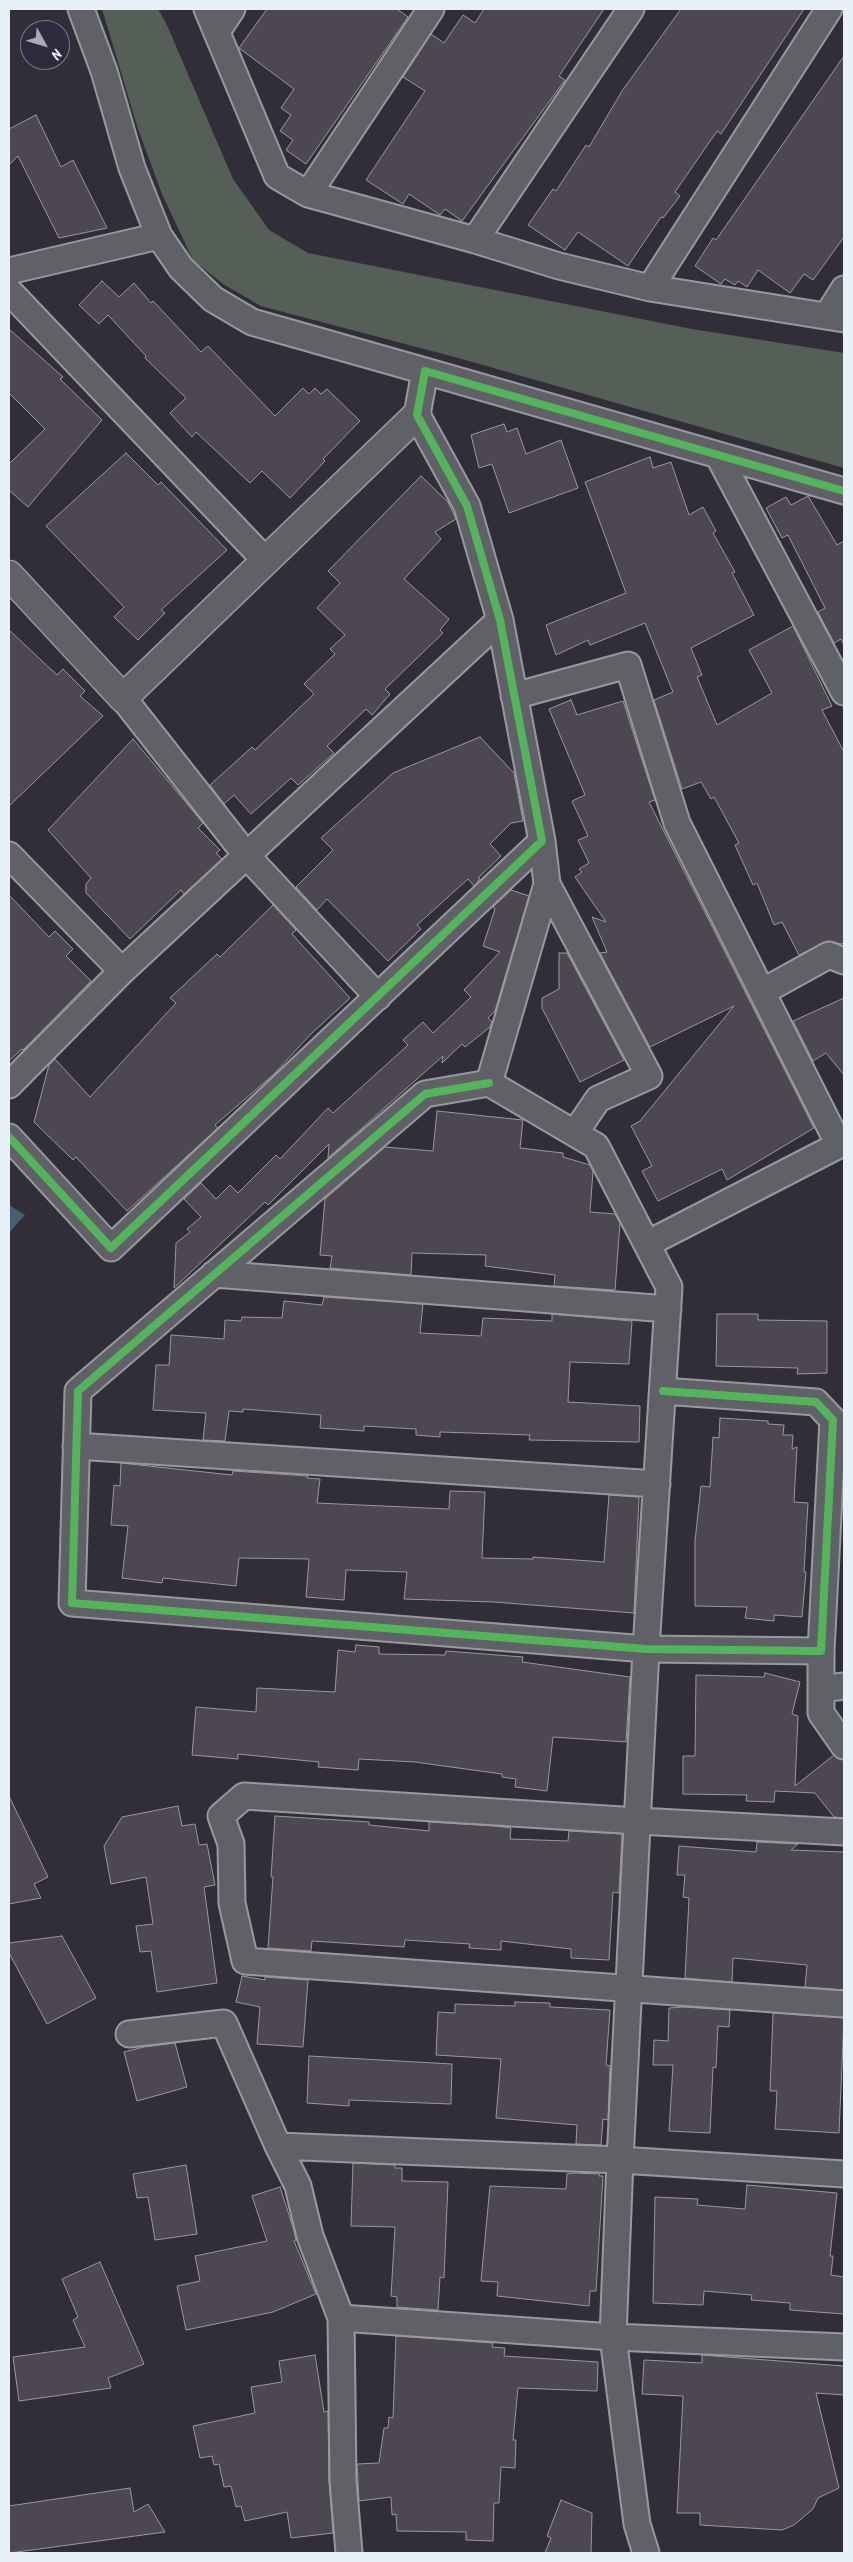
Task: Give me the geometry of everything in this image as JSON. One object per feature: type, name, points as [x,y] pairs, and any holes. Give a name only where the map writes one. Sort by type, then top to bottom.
[{"type":"street","points":[[81,9],[104,71],[132,168],[159,236],[181,268],[213,299],[252,322],[844,491]]},
{"type":"street","points":[[232,9],[213,19],[277,176],[308,194],[475,240],[559,266],[650,288],[835,317],[844,288]]},
{"type":"street","points":[[308,194],[431,9]]},
{"type":"street","points":[[475,240],[631,9]]},
{"type":"street","points":[[650,288],[829,9]]},
{"type":"street","points":[[9,271],[159,236]]},
{"type":"street","points":[[9,291],[265,560]]},
{"type":"street","points":[[123,698],[417,415],[425,371]]},
{"type":"street","points":[[417,415],[467,506],[500,620],[542,840],[547,884],[649,1076],[598,1099],[575,1133]]},
{"type":"street","points":[[718,455],[844,692]]},
{"type":"street","points":[[9,575],[123,698],[247,856],[378,996]]},
{"type":"street","points":[[9,1085],[122,971],[500,620]]},
{"type":"street","points":[[514,696],[628,665],[677,823],[839,1145],[647,1244]]},
{"type":"street","points":[[9,1136],[111,1248],[542,840]]},
{"type":"street","points":[[9,855],[122,971]]},
{"type":"street","points":[[489,1083],[547,884]]},
{"type":"street","points":[[762,992],[829,955],[844,961]]},
{"type":"street","points":[[646,2553],[637,2524],[613,2337],[646,1649],[669,1287],[596,1146],[489,1083],[425,1094],[78,1391],[72,1603],[646,1649],[820,1651]]},
{"type":"street","points":[[214,1274],[668,1309]]},
{"type":"street","points":[[663,1391],[816,1402],[833,1420],[820,1651],[833,1688],[821,1713],[844,1746]]},
{"type":"street","points":[[76,1446],[657,1484]]},
{"type":"street","points":[[844,1832],[244,1796],[221,1816],[231,1844],[232,1904],[245,1962],[844,2004]]},
{"type":"street","points":[[129,2034],[224,2023],[278,2146],[298,2186],[310,2236],[341,2318],[343,2480],[348,2553],[370,2553]]},
{"type":"street","points":[[278,2146],[620,2160],[844,2174]]},
{"type":"street","points":[[341,2318],[613,2337],[844,2347]]},
{"type":"shaded area","points":[[102,9],[158,9],[166,23],[233,179],[269,230],[308,253],[692,329],[844,353],[844,468],[462,359],[261,306],[223,284],[193,260],[162,194],[138,129]]},
{"type":"water","points":[[9,1205],[25,1215],[9,1233]]},
{"type":"building","points":[[267,9],[397,9],[408,17],[306,164],[286,150],[293,140],[280,131],[291,115],[281,108],[294,89],[239,48]]},
{"type":"building","points":[[484,9],[604,9],[559,76],[565,80],[462,221],[445,209],[440,215],[409,194],[403,204],[366,180],[425,91],[403,77],[431,34],[444,43],[463,15],[475,23]]},
{"type":"building","points":[[681,9],[804,9],[721,134],[717,131],[675,192],[680,196],[663,218],[661,217],[628,266],[578,232],[565,250],[528,225],[553,189],[556,191],[586,145],[589,147],[622,91]]},
{"type":"building","points":[[844,56],[844,237],[813,280],[804,274],[790,293],[758,270],[747,287],[738,281],[735,285],[725,279],[721,284],[695,266],[713,238],[716,240]]},
{"type":"building","points":[[36,115],[61,167],[73,160],[107,228],[59,238],[18,156],[9,165],[9,129]]},
{"type":"building","points":[[102,281],[119,297],[134,283],[151,303],[153,301],[201,352],[208,346],[275,416],[303,388],[309,394],[315,388],[321,394],[327,389],[360,421],[323,459],[325,461],[290,498],[262,471],[250,483],[196,432],[192,437],[170,413],[186,398],[145,358],[146,356],[108,315],[99,324],[79,305]]},
{"type":"building","points":[[9,329],[63,377],[60,379],[102,420],[28,507],[9,490],[9,464],[45,429],[9,393]]},
{"type":"building","points":[[504,424],[507,432],[517,428],[526,454],[561,440],[578,488],[509,513],[492,464],[479,468],[471,435]]},
{"type":"building","points":[[126,453],[158,485],[161,482],[227,550],[161,610],[165,613],[138,640],[114,617],[124,607],[46,526]]},
{"type":"building","points":[[650,457],[653,468],[671,462],[689,515],[703,507],[716,531],[713,533],[735,572],[732,573],[754,615],[691,648],[702,675],[697,677],[717,725],[772,693],[749,650],[793,626],[832,706],[822,710],[844,752],[844,943],[828,941],[799,955],[782,922],[774,925],[757,883],[753,885],[735,845],[739,843],[714,797],[711,799],[701,782],[682,789],[654,700],[673,692],[645,623],[590,645],[588,640],[556,655],[546,625],[626,593],[585,482]]},
{"type":"building","points":[[421,476],[448,502],[456,519],[435,532],[441,539],[404,579],[449,619],[440,630],[443,633],[385,689],[390,694],[372,715],[366,709],[327,746],[334,753],[298,785],[291,778],[251,814],[234,795],[224,804],[210,785],[252,747],[255,750],[314,694],[304,684],[335,654],[330,649],[345,635],[317,608],[340,583],[328,571]]},
{"type":"building","points":[[808,496],[837,545],[844,541],[844,645],[841,639],[834,643],[818,612],[825,608],[788,535],[782,538],[766,508],[786,497],[791,505]]},
{"type":"building","points":[[9,630],[57,675],[63,669],[85,691],[80,696],[103,716],[9,806]]},
{"type":"building","points":[[571,700],[577,715],[623,701],[655,800],[649,802],[814,1128],[727,1180],[722,1169],[658,1201],[642,1171],[652,1166],[631,1126],[640,1121],[734,1006],[650,1047],[600,953],[607,952],[592,917],[606,922],[575,877],[582,872],[579,869],[589,863],[578,840],[588,836],[572,801],[585,795],[549,709]]},
{"type":"building","points":[[480,737],[514,773],[523,821],[511,823],[490,844],[501,856],[478,878],[480,879],[474,886],[468,879],[417,925],[421,929],[388,961],[327,899],[317,910],[296,887],[333,850],[321,838],[393,773]]},
{"type":"building","points":[[133,739],[203,823],[198,828],[220,850],[216,853],[222,859],[184,894],[181,890],[130,939],[86,893],[86,884],[91,878],[48,830]]},
{"type":"building","points":[[511,890],[529,896],[495,1011],[488,1018],[492,1022],[490,1027],[465,1047],[462,1044],[442,1063],[443,1056],[328,1158],[329,1144],[268,1205],[265,1202],[174,1288],[176,1243],[190,1232],[187,1229],[201,1217],[184,1199],[201,1183],[216,1199],[230,1185],[238,1193],[276,1155],[280,1159],[328,1108],[333,1113],[408,1045],[403,1040],[423,1022],[433,1033],[471,997],[464,990],[500,952],[483,946],[495,909],[493,907]]},
{"type":"building","points":[[9,895],[49,937],[55,931],[73,949],[66,956],[91,981],[23,1050],[9,1061]]},
{"type":"building","points":[[273,905],[296,930],[292,934],[350,998],[311,1034],[274,1074],[215,1125],[218,1128],[127,1211],[76,1157],[73,1160],[34,1122],[49,1065],[55,1059],[90,1097],[176,1003],[170,998],[217,954],[220,957]]},
{"type":"building","points":[[559,953],[567,953],[624,1060],[580,1082],[542,1008],[542,998],[559,989]]},
{"type":"building","points":[[844,998],[844,1075],[826,1053],[813,1061],[793,1021]]},
{"type":"building","points":[[437,1111],[523,1120],[520,1148],[563,1153],[563,1157],[590,1165],[593,1171],[590,1212],[615,1214],[620,1223],[615,1290],[554,1286],[555,1275],[485,1266],[486,1255],[412,1253],[411,1275],[330,1268],[332,1256],[320,1255],[325,1199],[385,1147],[433,1151]]},
{"type":"building","points":[[324,1297],[423,1304],[420,1333],[481,1336],[483,1318],[552,1321],[552,1314],[632,1321],[629,1364],[570,1362],[568,1402],[640,1406],[639,1442],[529,1440],[530,1435],[440,1432],[440,1437],[416,1435],[416,1429],[364,1426],[364,1431],[320,1428],[321,1415],[243,1409],[243,1412],[229,1411],[225,1441],[203,1440],[206,1413],[153,1410],[156,1365],[169,1365],[171,1335],[224,1339],[225,1320],[241,1321],[242,1317],[282,1318],[284,1301],[322,1305]]},
{"type":"building","points":[[717,1314],[758,1314],[758,1320],[827,1321],[827,1373],[797,1374],[798,1368],[716,1366]]},
{"type":"building","points":[[720,1418],[768,1421],[768,1424],[784,1425],[783,1435],[793,1435],[792,1449],[797,1447],[794,1502],[808,1503],[804,1572],[806,1572],[802,1617],[774,1615],[774,1621],[745,1618],[747,1607],[695,1606],[695,1541],[701,1486],[710,1487],[713,1437],[719,1438]]},
{"type":"building","points":[[121,1463],[232,1475],[233,1471],[308,1476],[307,1478],[320,1479],[317,1503],[449,1509],[450,1491],[485,1492],[482,1558],[533,1559],[533,1557],[604,1562],[609,1495],[639,1497],[634,1613],[494,1602],[404,1599],[407,1572],[346,1570],[344,1600],[306,1597],[309,1559],[239,1558],[236,1586],[163,1578],[162,1583],[122,1578],[128,1526],[111,1525],[114,1485],[120,1486]]},
{"type":"building","points":[[356,1645],[379,1647],[379,1654],[445,1655],[446,1651],[523,1657],[522,1662],[630,1677],[626,1742],[553,1737],[547,1791],[515,1787],[516,1779],[502,1777],[502,1774],[415,1762],[359,1759],[358,1770],[318,1767],[319,1762],[238,1754],[238,1759],[192,1755],[196,1707],[256,1712],[257,1688],[335,1692],[338,1650],[355,1652]]},
{"type":"building","points":[[765,1673],[800,1682],[792,1714],[798,1716],[795,1786],[834,1755],[844,1760],[844,1818],[834,1817],[815,1793],[775,1791],[774,1802],[746,1801],[747,1795],[683,1794],[683,1756],[695,1756],[696,1675],[764,1677]]},
{"type":"building","points":[[9,1796],[48,1877],[34,1884],[41,1898],[9,1904]]},
{"type":"building","points":[[178,1806],[182,1826],[195,1824],[199,1845],[207,1844],[215,1885],[204,1887],[217,1983],[157,1992],[151,1951],[140,1952],[136,1926],[153,1924],[146,1877],[111,1884],[104,1846],[122,1817]]},
{"type":"building","points":[[275,1816],[369,1822],[369,1825],[429,1831],[429,1822],[495,1826],[511,1828],[510,1839],[568,1841],[569,1831],[622,1834],[619,1893],[613,1892],[609,1960],[571,1958],[571,1949],[501,1941],[501,1950],[469,1948],[470,1944],[405,1940],[404,1947],[312,1941],[311,1951],[268,1948]]},
{"type":"building","points":[[757,1842],[798,1844],[791,1850],[844,1852],[844,1990],[805,1987],[807,1965],[733,1958],[732,1982],[685,1978],[689,1898],[683,1897],[685,1875],[677,1875],[679,1846],[756,1852]]},
{"type":"building","points":[[62,1936],[96,1998],[47,2024],[9,1953],[9,1943]]},
{"type":"building","points":[[242,1976],[265,1980],[265,1977],[308,1980],[303,2047],[257,2044],[260,2007],[236,2002]]},
{"type":"building","points":[[515,2002],[550,2003],[550,2007],[610,2010],[606,2065],[610,2066],[608,2120],[603,2119],[601,2145],[576,2144],[577,2125],[496,2118],[501,2059],[436,2055],[438,2012],[455,2013],[455,2004],[515,2006]]},
{"type":"building","points":[[669,2008],[730,2010],[729,2027],[718,2026],[716,2068],[713,2067],[710,2133],[669,2131],[673,2065],[653,2065],[654,2040],[668,2041]]},
{"type":"building","points":[[773,2013],[844,2018],[839,2133],[775,2129],[777,2091],[770,2091]]},
{"type":"building","points":[[175,2043],[187,2087],[137,2101],[124,2052]]},
{"type":"building","points":[[309,2056],[452,2064],[451,2104],[349,2100],[349,2106],[307,2103]]},
{"type":"building","points":[[353,2163],[395,2165],[395,2168],[402,2168],[402,2181],[448,2182],[444,2278],[440,2277],[438,2310],[397,2307],[397,2297],[391,2296],[395,2227],[351,2226]]},
{"type":"building","points":[[186,2165],[197,2234],[155,2240],[148,2197],[137,2198],[133,2174]]},
{"type":"building","points":[[567,2174],[600,2174],[599,2176],[603,2176],[596,2291],[590,2291],[589,2306],[497,2296],[498,2282],[481,2281],[490,2186],[566,2189]]},
{"type":"building","points":[[747,2185],[837,2193],[830,2256],[833,2256],[831,2275],[844,2277],[844,2314],[790,2310],[790,2303],[751,2300],[752,2295],[704,2291],[703,2305],[653,2303],[655,2197],[698,2199],[697,2205],[745,2209]]},
{"type":"building","points":[[280,2187],[293,2227],[296,2240],[294,2241],[316,2294],[273,2312],[186,2330],[177,2286],[200,2281],[195,2256],[267,2241],[252,2196]]},
{"type":"building","points":[[100,2262],[144,2364],[108,2378],[111,2388],[19,2401],[13,2357],[85,2347],[73,2320],[78,2317],[62,2279]]},
{"type":"building","points":[[396,2336],[493,2343],[492,2347],[505,2348],[504,2356],[598,2362],[597,2391],[518,2388],[513,2440],[516,2440],[515,2468],[501,2467],[499,2503],[494,2503],[493,2541],[466,2540],[466,2532],[397,2531],[396,2514],[392,2515],[391,2497],[359,2501],[357,2464],[379,2463],[384,2428],[388,2428],[389,2417],[393,2418]]},
{"type":"building","points":[[315,2355],[324,2412],[328,2411],[329,2480],[333,2533],[291,2538],[287,2512],[245,2521],[241,2506],[236,2507],[231,2486],[224,2487],[219,2464],[214,2465],[212,2456],[200,2458],[193,2426],[255,2413],[251,2387],[282,2382],[279,2361]]},
{"type":"building","points":[[702,2355],[844,2366],[844,2395],[816,2393],[839,2488],[818,2498],[813,2509],[794,2525],[782,2530],[700,2525],[700,2513],[677,2513],[683,2396],[642,2394],[644,2360],[702,2363]]},
{"type":"building","points":[[130,2488],[134,2512],[148,2504],[165,2532],[9,2553],[9,2506]]},
{"type":"building","points":[[561,2500],[592,2513],[591,2553],[545,2553],[551,2538],[547,2536]]},
{"type":"cycle path","points":[[9,1137],[111,1248],[542,841],[500,620],[467,506],[417,415],[425,371],[844,491]]},
{"type":"cycle path","points":[[489,1083],[425,1094],[78,1391],[72,1603],[646,1649],[821,1651],[833,1420],[816,1402],[663,1391]]}]
